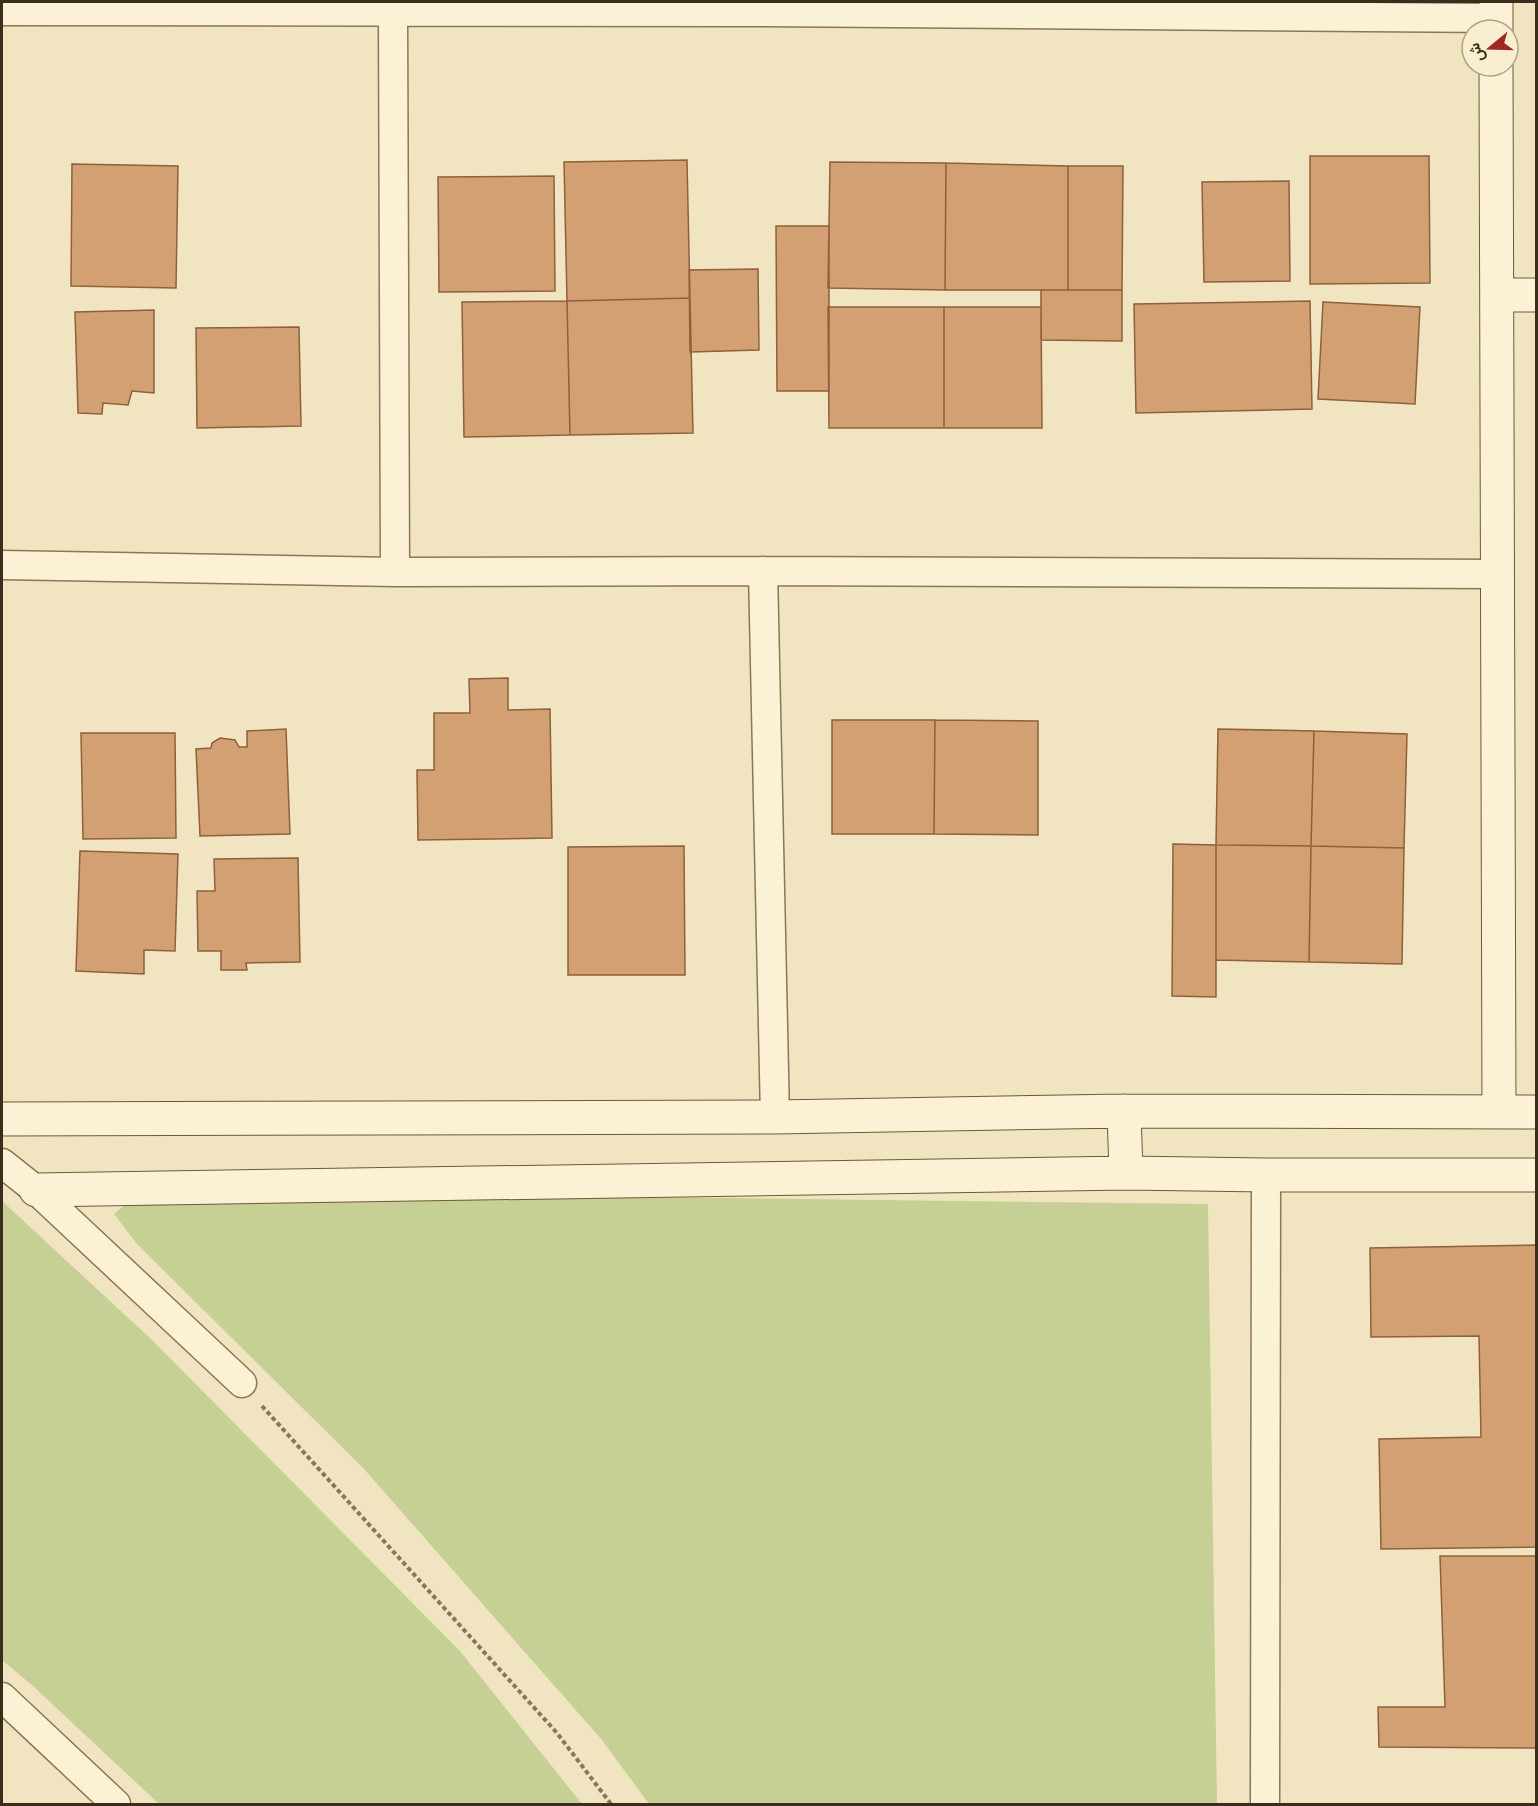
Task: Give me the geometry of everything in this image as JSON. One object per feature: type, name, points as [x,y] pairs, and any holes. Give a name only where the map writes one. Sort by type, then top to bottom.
[{"type":"street","points":[[2,11],[393,11],[760,7],[1496,16]]},
{"type":"street","points":[[393,11],[395,572]]},
{"type":"street","points":[[1496,78],[1499,1111]]},
{"type":"street","points":[[1497,295],[1536,295]]},
{"type":"street","points":[[2,565],[395,572],[1497,574]]},
{"type":"street","points":[[763,571],[775,1117]]},
{"type":"street","points":[[1124,1111],[1126,1173]]},
{"type":"street","points":[[2,1119],[775,1117],[1124,1111],[1536,1112]]},
{"type":"street","points":[[2,1163],[36,1190],[242,1383]]},
{"type":"street","points":[[36,1190],[1126,1173],[1536,1176]]},
{"type":"street","points":[[1265,1804],[1266,1175]]},
{"type":"street","points":[[2,1696],[116,1804]]},
{"type":"path","points":[[242,1383],[557,1733],[611,1804]]},
{"type":"green space","points":[[140,1191],[1208,1204],[1217,1804],[649,1804],[602,1740],[364,1469],[137,1244],[114,1214]]},
{"type":"green space","points":[[2,1201],[151,1339],[460,1651],[582,1804],[159,1804],[2,1660]]},
{"type":"building","points":[[1310,156],[1429,156],[1430,283],[1310,284]]},
{"type":"building","points":[[687,160],[690,298],[567,301],[564,162]]},
{"type":"building","points":[[830,162],[946,163],[945,290],[828,288]]},
{"type":"building","points":[[946,163],[1068,166],[1068,290],[945,290]]},
{"type":"building","points":[[72,164],[178,166],[176,288],[71,286]]},
{"type":"building","points":[[1068,166],[1123,166],[1122,290],[1068,290]]},
{"type":"building","points":[[554,176],[555,291],[439,292],[438,177]]},
{"type":"building","points":[[1289,181],[1290,281],[1204,282],[1202,182]]},
{"type":"building","points":[[776,226],[829,226],[829,391],[777,391]]},
{"type":"building","points":[[758,269],[759,350],[690,352],[689,270]]},
{"type":"building","points":[[1041,290],[1122,290],[1122,341],[1041,340]]},
{"type":"building","points":[[690,298],[693,433],[570,435],[567,301]]},
{"type":"building","points":[[567,301],[570,435],[464,437],[462,302]]},
{"type":"building","points":[[1310,301],[1312,409],[1136,413],[1134,304]]},
{"type":"building","points":[[1323,302],[1420,307],[1415,404],[1318,399]]},
{"type":"building","points":[[828,307],[944,307],[944,428],[829,428]]},
{"type":"building","points":[[944,307],[1041,307],[1042,428],[944,428]]},
{"type":"building","points":[[154,310],[154,393],[132,391],[128,405],[103,403],[102,414],[78,413],[75,312]]},
{"type":"building","points":[[299,327],[301,426],[197,428],[196,328]]},
{"type":"building","points":[[508,678],[508,710],[550,709],[552,838],[418,840],[417,770],[434,770],[434,713],[470,713],[469,679]]},
{"type":"building","points":[[832,720],[935,720],[934,834],[832,834]]},
{"type":"building","points":[[935,720],[1038,721],[1038,835],[934,834]]},
{"type":"building","points":[[286,729],[290,834],[200,836],[196,749],[211,748],[212,743],[220,738],[235,740],[239,747],[247,747],[247,731]]},
{"type":"building","points":[[1218,729],[1314,731],[1311,846],[1216,845]]},
{"type":"building","points":[[1314,731],[1407,734],[1404,848],[1311,846]]},
{"type":"building","points":[[81,733],[175,733],[176,838],[83,839]]},
{"type":"building","points":[[1173,844],[1216,845],[1216,997],[1172,996]]},
{"type":"building","points":[[1216,845],[1311,846],[1309,962],[1216,960]]},
{"type":"building","points":[[684,846],[685,975],[568,975],[568,847]]},
{"type":"building","points":[[1311,846],[1404,848],[1402,964],[1309,962]]},
{"type":"building","points":[[80,851],[178,854],[175,951],[144,950],[144,974],[76,971]]},
{"type":"building","points":[[298,858],[300,962],[246,963],[247,970],[221,970],[221,951],[198,951],[197,891],[215,891],[214,859]]},
{"type":"building","points":[[1536,1245],[1536,1547],[1381,1549],[1379,1439],[1481,1437],[1479,1336],[1371,1337],[1370,1248]]},
{"type":"building","points":[[1440,1556],[1536,1556],[1536,1748],[1379,1747],[1378,1707],[1445,1707]]}]
